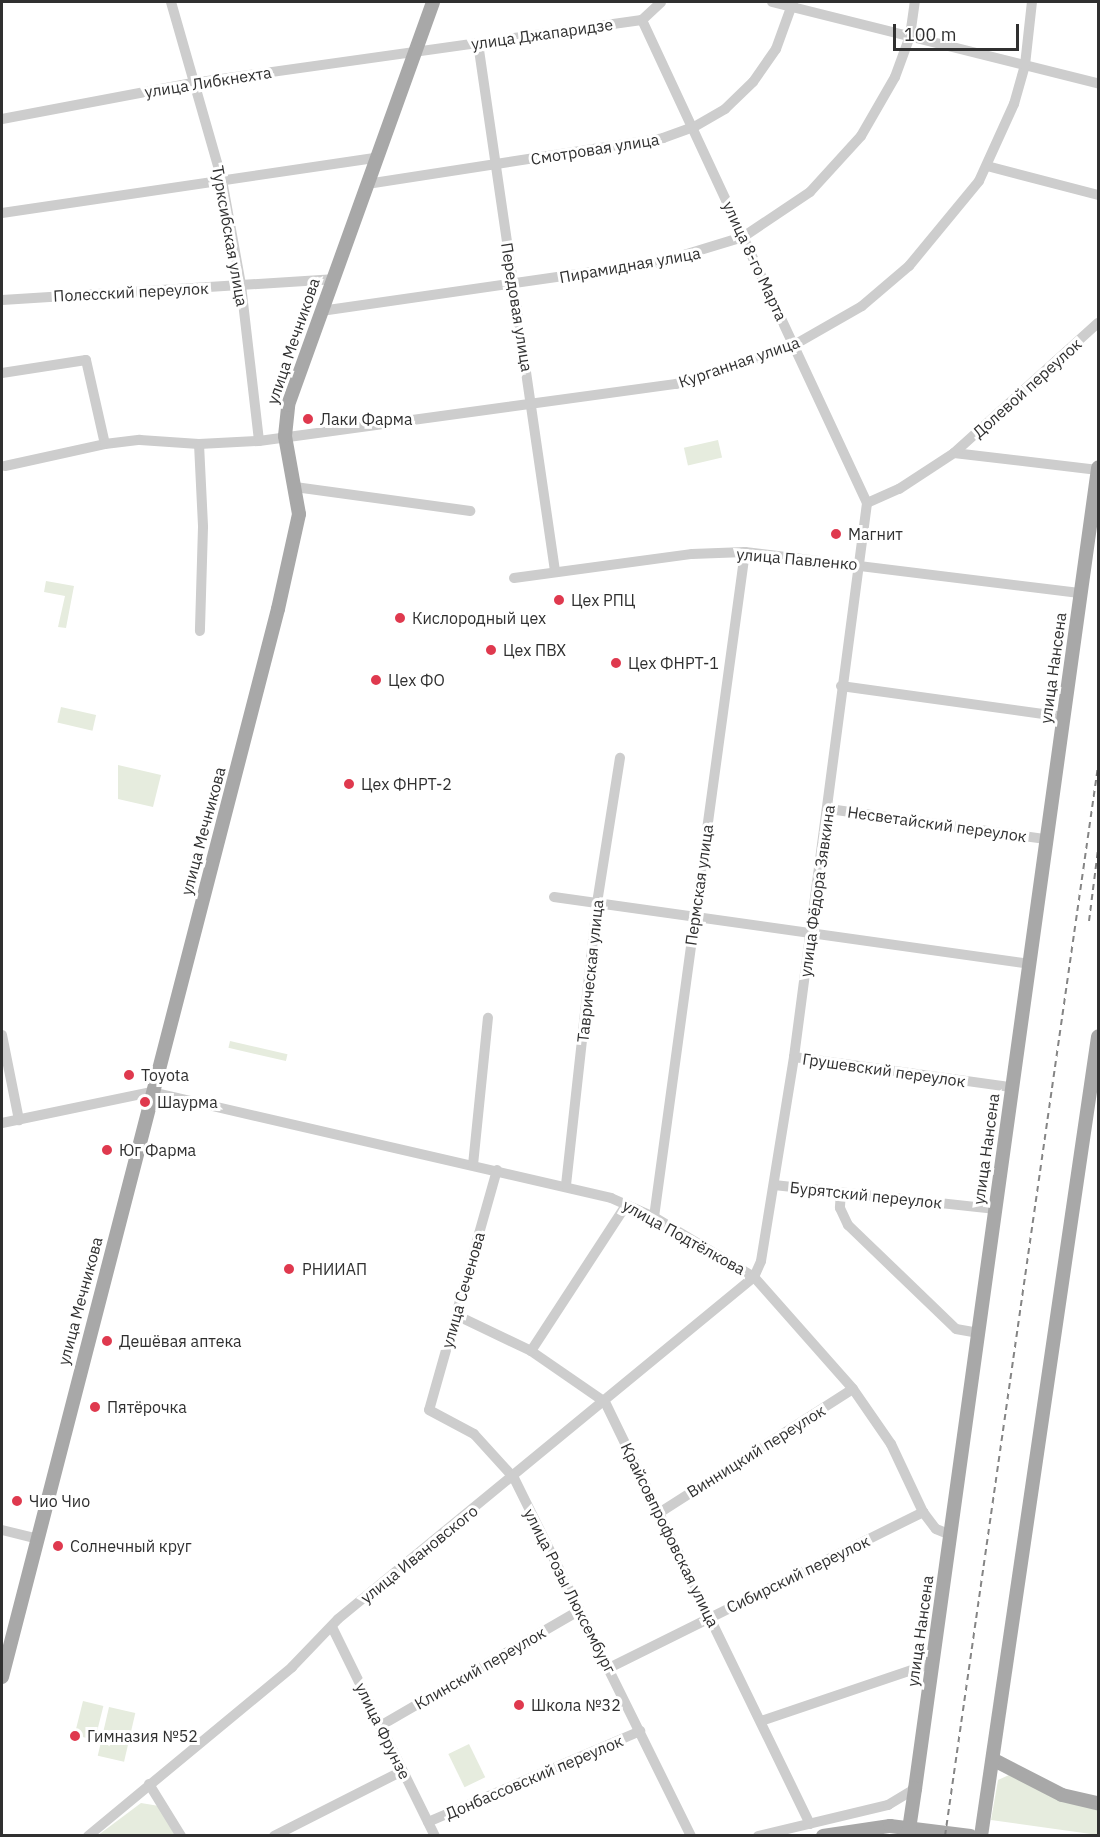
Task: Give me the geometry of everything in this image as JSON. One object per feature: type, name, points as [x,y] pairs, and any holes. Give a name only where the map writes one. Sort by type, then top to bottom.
[{"type":"main road","name":"улица Мечникова","points":[[2,1677],[35,1538],[278,609],[299,514],[285,436],[288,405],[433,2]]},
{"type":"main road","name":"улица Нансена","points":[[908,1836],[1098,469]]},
{"type":"main road","points":[[981,1836],[994,1760],[1098,1037]]},
{"type":"main road","points":[[994,1760],[1062,1794],[1098,1803]]},
{"type":"main road","points":[[823,1836],[890,1826],[970,1836]]},
{"type":"street","name":"Турксибская улица","points":[[171,2],[222,180],[241,285],[259,441]]},
{"type":"street","points":[[642,20],[661,2]]},
{"type":"street","points":[[772,2],[792,4],[1098,83]]},
{"type":"street","name":"Пирамидная улица","points":[[321,312],[661,262],[743,237],[794,205],[846,154],[875,115],[895,77],[910,36],[915,2]]},
{"type":"street","name":"Курганная улица","points":[[5,466],[105,444],[140,440],[199,444],[259,441],[676,384],[794,345],[862,306],[909,266],[946,224],[987,166],[1014,104],[1025,65],[1032,2]]},
{"type":"street","name":"Смотровая улица","points":[[367,184],[663,138],[694,127],[724,109],[753,82],[776,49],[792,4]]},
{"type":"street","name":"улица Джапаридзе","points":[[415,53],[642,20]]},
{"type":"street","name":"улица 8-го Марта","points":[[642,20],[694,127],[867,503]]},
{"type":"street","name":"Передовая улица","points":[[478,43],[555,571]]},
{"type":"street","name":"улица Либкнехта","points":[[2,119],[193,83],[415,53]]},
{"type":"street","points":[[2,213],[376,158]]},
{"type":"street","points":[[987,166],[1098,195]]},
{"type":"street","name":"Полесский переулок","points":[[2,300],[332,279]]},
{"type":"street","name":"Долевой переулок","points":[[867,503],[898,489],[954,453],[1098,323]]},
{"type":"street","points":[[2,373],[86,360],[105,444]]},
{"type":"street","points":[[199,444],[200,631]]},
{"type":"street","name":"Долевой переулок","points":[[954,453],[1098,469]]},
{"type":"street","points":[[295,487],[471,512]]},
{"type":"street","name":"улица Фёдора Зявкина","points":[[754,1276],[761,1261],[794,1057],[829,809],[841,686],[867,503]]},
{"type":"street","name":"улица Павленко","points":[[514,578],[692,554],[745,552],[859,564],[1080,593]]},
{"type":"street","name":"Пермская улица","points":[[654,1217],[745,552]]},
{"type":"street","points":[[841,686],[1063,717]]},
{"type":"street","name":"Таврическая улица","points":[[566,1185],[597,903],[620,758]]},
{"type":"street","name":"Несветайский переулок","points":[[829,809],[1046,839]]},
{"type":"street","points":[[554,897],[1028,964]]},
{"type":"street","points":[[473,1165],[488,1018]]},
{"type":"street","points":[[2,1035],[19,1120]]},
{"type":"street","name":"Грушевский переулок","points":[[794,1057],[1011,1087]]},
{"type":"street","points":[[2,1124],[152,1092]]},
{"type":"street","name":"улица Подтёлкова","points":[[152,1092],[566,1185],[654,1217],[754,1276],[853,1389],[891,1444],[923,1512],[936,1529],[951,1535]]},
{"type":"street","name":"улица Сеченова","points":[[429,1410],[497,1170]]},
{"type":"street","name":"Бурятский переулок","points":[[774,1185],[994,1209]]},
{"type":"street","points":[[841,1192],[842,1217],[848,1225],[956,1329],[979,1333]]},
{"type":"street","points":[[531,1351],[626,1205]]},
{"type":"street","name":"улица Ивановского","points":[[88,1836],[292,1667],[332,1627],[514,1478],[754,1276]]},
{"type":"street","name":"Крайсовпрофовская улица","points":[[456,1315],[531,1351],[604,1402],[810,1824]]},
{"type":"street","name":"Винницкий переулок","points":[[659,1513],[853,1389]]},
{"type":"street","name":"улица Розы Люксембург","points":[[429,1410],[474,1434],[514,1478],[691,1836]]},
{"type":"street","name":"Сибирский переулок","points":[[609,1668],[923,1512]]},
{"type":"street","points":[[2,1530],[35,1538]]},
{"type":"street","name":"Клинский переулок","points":[[380,1726],[580,1610]]},
{"type":"street","name":"улица Фрунзе","points":[[332,1627],[435,1836]]},
{"type":"street","points":[[761,1721],[932,1663]]},
{"type":"street","name":"Донбассовский переулок","points":[[428,1822],[640,1731]]},
{"type":"street","points":[[274,1836],[402,1770]]},
{"type":"street","points":[[149,1784],[181,1836]]},
{"type":"street","points":[[758,1836],[888,1805],[915,1789]]},
{"type":"shaded area","points":[[718,440],[722,458],[688,465],[684,448]]},
{"type":"shaded area","points":[[46,581],[74,586],[66,628],[58,627],[65,596],[44,592]]},
{"type":"shaded area","points":[[61,707],[96,715],[92,731],[57,723]]},
{"type":"shaded area","points":[[118,765],[161,775],[153,807],[118,799]]},
{"type":"shaded area","points":[[230,1041],[287,1054],[286,1061],[228,1048]]},
{"type":"shaded area","points":[[83,1701],[103,1706],[95,1740],[75,1735]]},
{"type":"shaded area","points":[[109,1707],[135,1713],[124,1762],[98,1756]]},
{"type":"shaded area","points":[[469,1744],[485,1777],[465,1787],[448,1754]]},
{"type":"shaded area","points":[[1009,1775],[1065,1802],[1098,1810],[1098,1835],[991,1820],[998,1780]]},
{"type":"shaded area","points":[[141,1803],[159,1806],[177,1836],[97,1836]]},
{"type":"railway","points":[[945,1836],[1098,766]]},
{"type":"railway","points":[[1089,921],[1098,850]]},
{"type":"place","name":"Лаки Фарма","points":[[308,419]]},
{"type":"place","name":"Магнит","points":[[836,534]]},
{"type":"place","name":"Цех РПЦ","points":[[559,600]]},
{"type":"place","name":"Кислородный цех","points":[[400,618]]},
{"type":"place","name":"Цех ПВХ","points":[[491,650]]},
{"type":"place","name":"Цех ФНРТ-1","points":[[616,663]]},
{"type":"place","name":"Цех ФО","points":[[376,680]]},
{"type":"place","name":"Цех ФНРТ-2","points":[[349,784]]},
{"type":"place","name":"Toyota","points":[[129,1075]]},
{"type":"place","name":"Шаурма","points":[[145,1102]]},
{"type":"place","name":"Юг Фарма","points":[[107,1150]]},
{"type":"place","name":"РНИИАП","points":[[289,1269]]},
{"type":"place","name":"Дешёвая аптека","points":[[107,1341]]},
{"type":"place","name":"Пятёрочка","points":[[95,1407]]},
{"type":"place","name":"Чио Чио","points":[[17,1501]]},
{"type":"place","name":"Солнечный круг","points":[[58,1546]]},
{"type":"place","name":"Школа №32","points":[[519,1705]]},
{"type":"place","name":"Гимназия №52","points":[[75,1736]]}]
